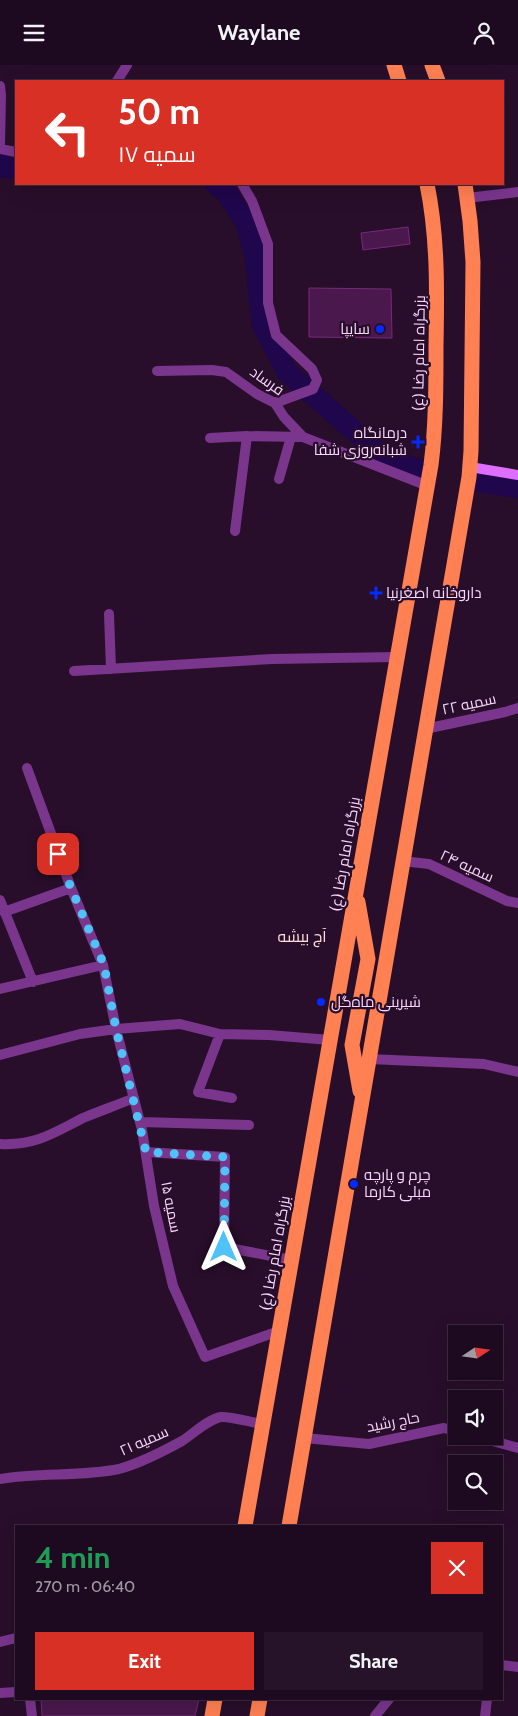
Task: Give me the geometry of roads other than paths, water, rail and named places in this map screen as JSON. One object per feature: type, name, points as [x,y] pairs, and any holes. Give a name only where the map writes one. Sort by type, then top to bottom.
[{"type":"highway","points":[[394,65],[399,80]]},
{"type":"highway","points":[[432,65],[438,80]]},
{"type":"highway","name":"بزرگراه امام رضا (ع)","points":[[245,1525],[428,486],[435,425],[437,273],[434,228],[427,185]]},
{"type":"highway","points":[[289,1525],[470,467],[473,262],[466,191]]},
{"type":"highway","points":[[356,893],[368,956],[352,1048],[362,1099]]},
{"type":"highway","points":[[338,993],[378,1003]]},
{"type":"highway","points":[[212,1716],[215,1700]]},
{"type":"highway","points":[[257,1716],[260,1700]]},
{"type":"main road","points":[[470,467],[518,475]]},
{"type":"street","points":[[119,80],[127,65]]},
{"type":"street","points":[[0,86],[2,95],[0,147],[15,152]]},
{"type":"street","points":[[243,185],[252,201],[268,244],[268,303],[276,335],[312,369],[317,380],[309,391],[275,403]]},
{"type":"street","points":[[466,191],[518,192]]},
{"type":"street","name":"فرساد","points":[[157,371],[212,370],[226,372],[257,394],[275,403],[284,417],[302,437],[428,486]]},
{"type":"street","points":[[210,438],[246,436],[302,437]]},
{"type":"street","points":[[235,531],[246,436]]},
{"type":"street","points":[[280,479],[291,437]]},
{"type":"street","points":[[109,614],[111,669]]},
{"type":"street","points":[[74,671],[272,659],[397,657]]},
{"type":"street","name":"سمیه ۲۲","points":[[425,729],[505,712],[518,707]]},
{"type":"street","name":"سمیه ۱۵","points":[[27,768],[71,888],[104,965],[116,1029],[140,1121],[154,1206],[173,1286],[205,1357],[279,1331]]},
{"type":"street","name":"سمیه ۲۴","points":[[402,861],[429,864],[507,901],[518,903]]},
{"type":"street","points":[[4,911],[71,888]]},
{"type":"street","points":[[0,900],[33,982]]},
{"type":"street","points":[[0,989],[104,965]]},
{"type":"street","points":[[0,1055],[80,1034],[180,1024],[220,1034],[269,1035],[330,1040]]},
{"type":"street","points":[[220,1034],[198,1092],[232,1098]]},
{"type":"street","points":[[369,1059],[484,1064],[518,1072]]},
{"type":"street","points":[[0,1144],[13,1145],[33,1142],[85,1117],[134,1098]]},
{"type":"street","points":[[140,1121],[249,1125]]},
{"type":"street","points":[[146,1152],[225,1157],[224,1247],[292,1260]]},
{"type":"street","name":"سمیه ۲۱","points":[[0,1479],[23,1475],[118,1469],[145,1461],[221,1417],[263,1424]]},
{"type":"street","name":"حاج رشید","points":[[304,1438],[369,1444],[408,1434],[448,1429]]},
{"type":"street","points":[[503,1444],[518,1448]]},
{"type":"street","points":[[0,1642],[15,1638]]},
{"type":"street","points":[[503,1665],[518,1667]]},
{"type":"street","points":[[0,1693],[15,1692]]},
{"type":"street","points":[[30,1700],[32,1716]]},
{"type":"street","points":[[375,1716],[388,1700]]},
{"type":"street","points":[[486,1716],[487,1700]]},
{"type":"waterway","points":[[0,163],[4,167],[15,169]]},
{"type":"waterway","points":[[217,185],[228,195],[246,223],[255,257],[262,324],[287,372],[384,457],[425,472]]},
{"type":"waterway","points":[[476,481],[518,488]]},
{"type":"place","name":"سایپا","points":[[380,329]]},
{"type":"place","name":"درمانگاه شبانه‌روزی شفا","points":[[418,442]]},
{"type":"place","name":"داروخانه اصغرنیا","points":[[376,593]]},
{"type":"place","name":"شیرینی ماه‌گل","points":[[321,1002]]},
{"type":"place","name":"چرم و پارچه مبلی کارما","points":[[354,1184]]},
{"type":"district","name":"آج بیشه","points":[[302,936]]}]
